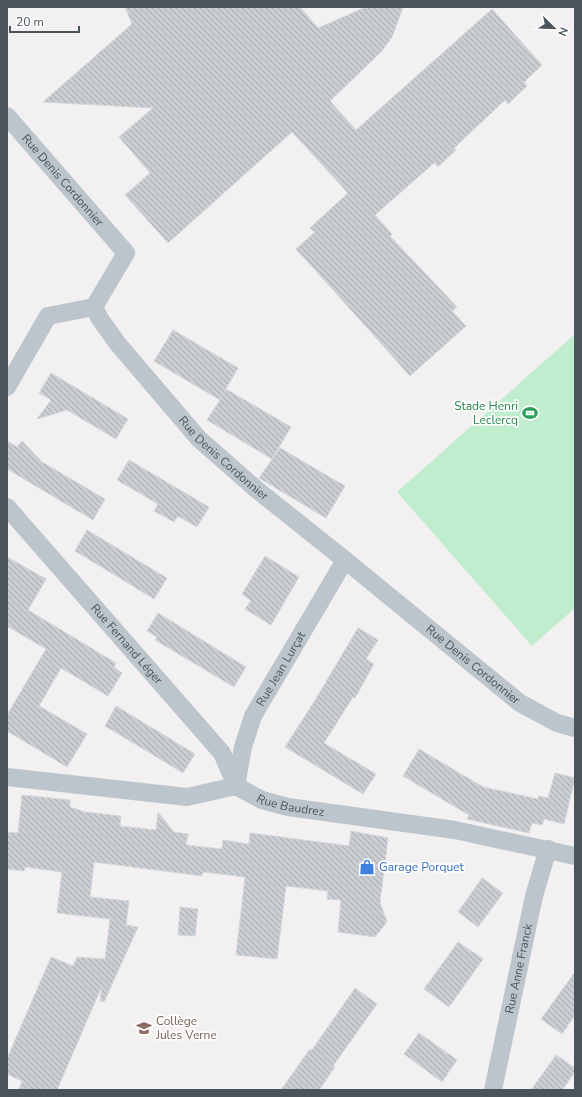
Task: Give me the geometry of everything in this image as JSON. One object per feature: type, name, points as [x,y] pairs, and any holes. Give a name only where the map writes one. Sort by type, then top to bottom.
[{"type":"street","name":"Rue Denis Cordonnier","points":[[7,116],[126,253],[94,307],[100,319],[118,344],[199,439],[256,489],[520,703],[557,723],[575,728]]},
{"type":"street","points":[[7,387],[48,316],[94,307]]},
{"type":"street","name":"Rue Fernand Léger","points":[[7,508],[222,752],[236,786]]},
{"type":"street","name":"Rue Jean Lurçat","points":[[236,786],[243,747],[253,716],[345,560]]},
{"type":"street","points":[[7,777],[187,797],[236,786]]},
{"type":"street","name":"Rue Baudrez","points":[[236,786],[262,800],[288,807],[455,830],[575,856]]},
{"type":"street","name":"Rue Anne Franck","points":[[493,1090],[534,896],[548,849]]},
{"type":"green space","name":"Stade Henri Leclercq","points":[[575,334],[575,608],[532,646],[397,492]]},
{"type":"building","points":[[125,7],[300,7],[318,28],[366,7],[403,7],[392,37],[382,51],[330,101],[356,130],[492,9],[542,65],[524,82],[527,86],[508,104],[505,100],[454,148],[456,150],[438,167],[434,163],[375,215],[392,234],[390,236],[457,307],[452,311],[466,326],[410,376],[296,249],[315,232],[310,228],[348,193],[292,132],[168,243],[125,195],[150,173],[119,137],[153,108],[43,102],[132,24]]},
{"type":"building","points":[[173,330],[238,368],[220,399],[226,389],[291,427],[272,459],[207,420],[220,400],[154,361]]},
{"type":"building","points":[[51,373],[128,419],[116,439],[67,410],[37,419],[51,400],[39,393]]},
{"type":"building","points":[[7,441],[17,447],[22,441],[42,462],[105,499],[93,520],[7,469]]},
{"type":"building","points":[[280,448],[345,486],[326,518],[259,478]]},
{"type":"building","points":[[129,460],[209,507],[197,527],[178,516],[174,522],[154,511],[158,504],[117,480]]},
{"type":"building","points":[[87,530],[167,578],[154,599],[75,551]]},
{"type":"building","points":[[265,556],[299,577],[271,625],[245,609],[251,601],[242,594]]},
{"type":"building","points":[[7,557],[46,579],[28,610],[116,663],[114,667],[122,673],[108,696],[61,668],[39,706],[87,734],[67,767],[7,731],[7,715],[46,649],[7,626]]},
{"type":"building","points":[[158,613],[246,667],[234,687],[155,640],[157,637],[147,631]]},
{"type":"building","points":[[358,628],[378,640],[366,659],[374,664],[355,698],[353,697],[324,743],[376,774],[363,794],[285,747]]},
{"type":"building","points":[[116,706],[195,754],[183,773],[105,726]]},
{"type":"building","points":[[419,749],[483,787],[538,799],[539,796],[548,798],[555,773],[575,778],[564,824],[544,819],[542,825],[532,823],[529,833],[467,819],[469,815],[403,776]]},
{"type":"building","points":[[22,795],[70,800],[70,807],[85,812],[121,816],[120,826],[156,830],[158,812],[174,832],[188,834],[186,845],[222,849],[223,840],[249,844],[250,833],[349,846],[351,831],[388,838],[380,902],[387,922],[375,937],[338,932],[341,900],[327,899],[328,891],[286,886],[277,959],[236,955],[245,877],[203,872],[202,876],[94,862],[90,897],[129,901],[126,925],[138,927],[104,1002],[100,1001],[102,986],[57,1090],[19,1090],[22,1081],[7,1074],[7,1059],[51,957],[73,966],[77,957],[105,959],[110,919],[57,913],[62,872],[25,867],[24,871],[7,869],[7,832],[18,833]]},
{"type":"building","points":[[482,878],[503,893],[478,927],[458,912]]},
{"type":"building","points":[[180,907],[198,909],[195,936],[178,935]]},
{"type":"building","points":[[458,942],[483,959],[449,1007],[424,989]]},
{"type":"building","points":[[575,972],[575,1015],[562,1034],[541,1019]]},
{"type":"building","points":[[355,988],[377,1004],[333,1066],[335,1067],[319,1090],[281,1090],[310,1049],[312,1050]]},
{"type":"building","points":[[419,1033],[457,1060],[442,1082],[404,1054]]},
{"type":"building","points":[[556,1055],[575,1068],[575,1072],[562,1090],[531,1090]]},
{"type":"place","name":"Stade Henri Leclercq","points":[[530,413]]},
{"type":"place","name":"Garage Porquet","points":[[367,867]]},
{"type":"place","name":"Collège Jules Verne","points":[[144,1028]]}]
